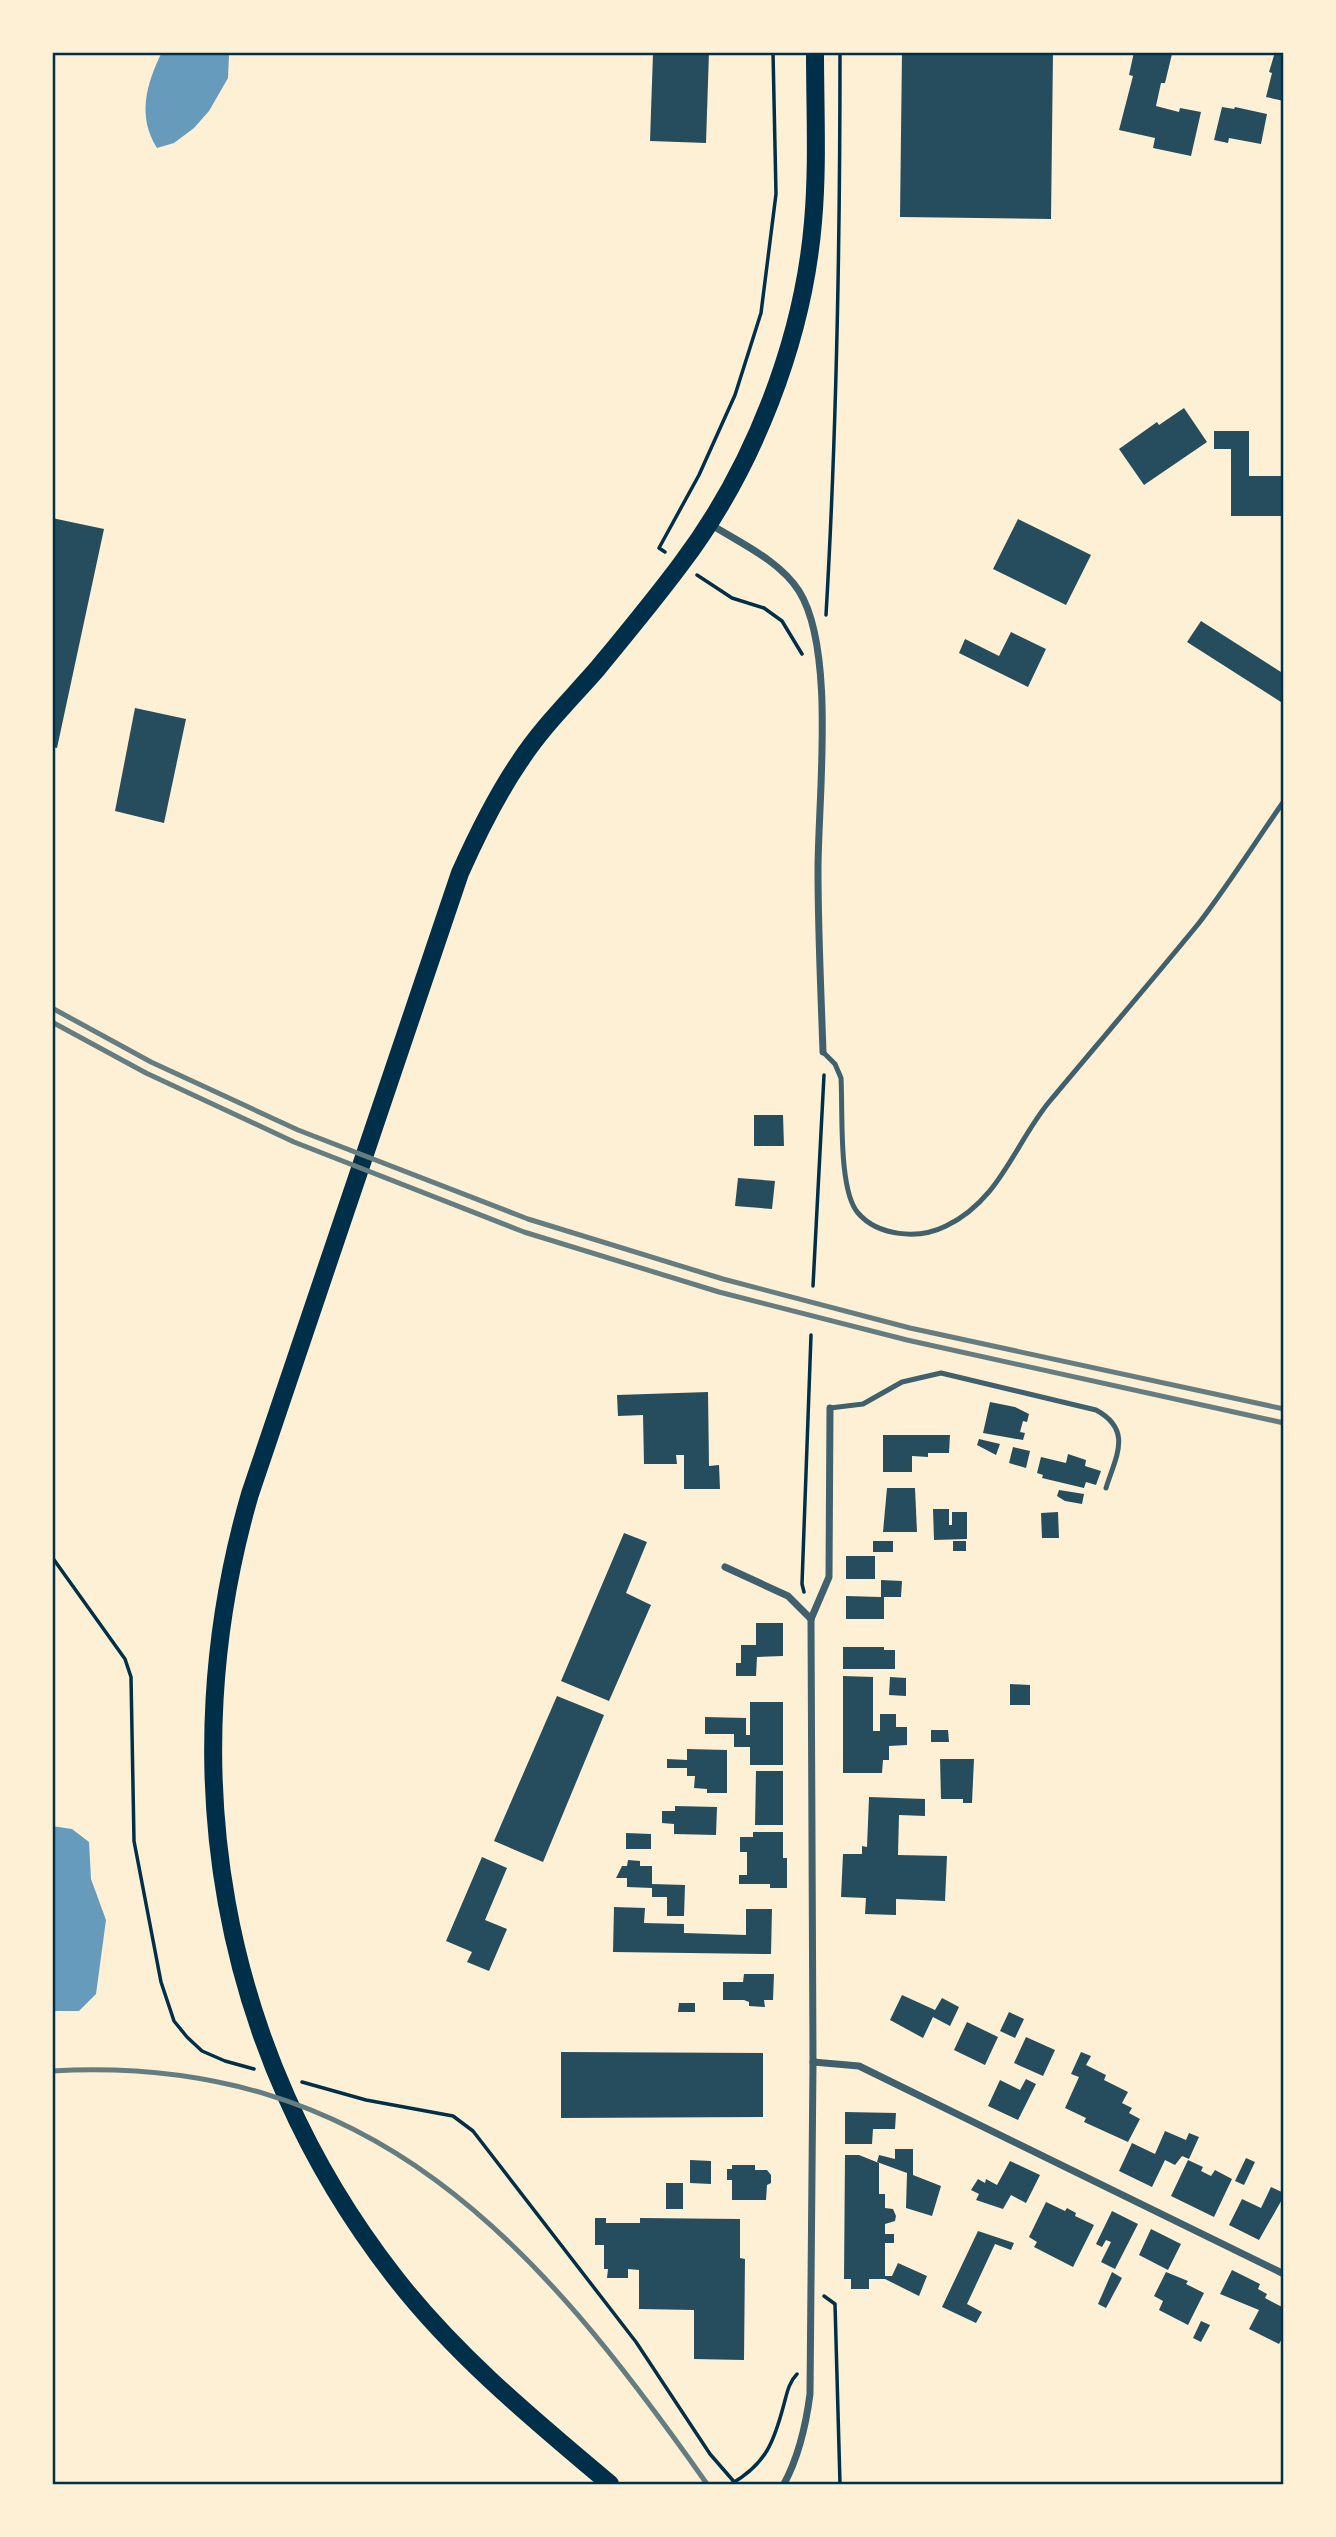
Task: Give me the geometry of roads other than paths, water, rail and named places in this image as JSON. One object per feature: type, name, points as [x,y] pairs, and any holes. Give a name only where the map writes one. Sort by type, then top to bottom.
[{"type":"main road","points":[[610,2484],[499,2388],[395,2278],[349,2214],[307,2142],[267,2051],[243,1977],[222,1887],[214,1812],[212,1756],[217,1653],[234,1550],[247,1505],[448,905],[477,836],[520,760],[681,564],[724,499],[757,434],[783,364],[806,274],[814,204],[815,52]]},
{"type":"street","points":[[709,523],[776,566],[799,591],[814,625],[822,694],[818,871],[823,1052]]},
{"type":"street","points":[[784,2484],[807,2419],[810,2393],[813,2062],[811,1619],[829,1577],[830,1408]]},
{"type":"street","points":[[725,1567],[788,1596],[811,1619]]},
{"type":"street","points":[[813,2062],[859,2066],[1283,2274]]},
{"type":"lane","points":[[823,1052],[835,1064],[841,1078],[845,1178],[848,1195],[857,1212],[877,1229],[897,1233],[926,1233],[946,1226],[968,1211],[995,1186],[1047,1104],[1201,920],[1283,801]]},
{"type":"lane","points":[[830,1408],[863,1404],[902,1382],[941,1373],[1096,1410],[1113,1422],[1119,1433],[1119,1446],[1106,1488]]},
{"type":"water","points":[[162,52],[228,52],[228,78],[209,111],[194,128],[174,143],[157,148],[147,124],[146,100]]},
{"type":"water","points":[[52,1826],[72,1829],[89,1842],[91,1879],[106,1920],[96,1994],[79,2011],[53,2011]]},
{"type":"railway","points":[[52,1008],[151,1062],[298,1130],[528,1219],[723,1279],[910,1328],[1284,1409]]},
{"type":"railway","points":[[52,1022],[146,1073],[294,1142],[524,1232],[719,1292],[907,1340],[1284,1423]]},
{"type":"railway","points":[[52,2071],[165,2074],[266,2094],[356,2130],[436,2181],[510,2243],[578,2316],[644,2397],[707,2484]]}]
